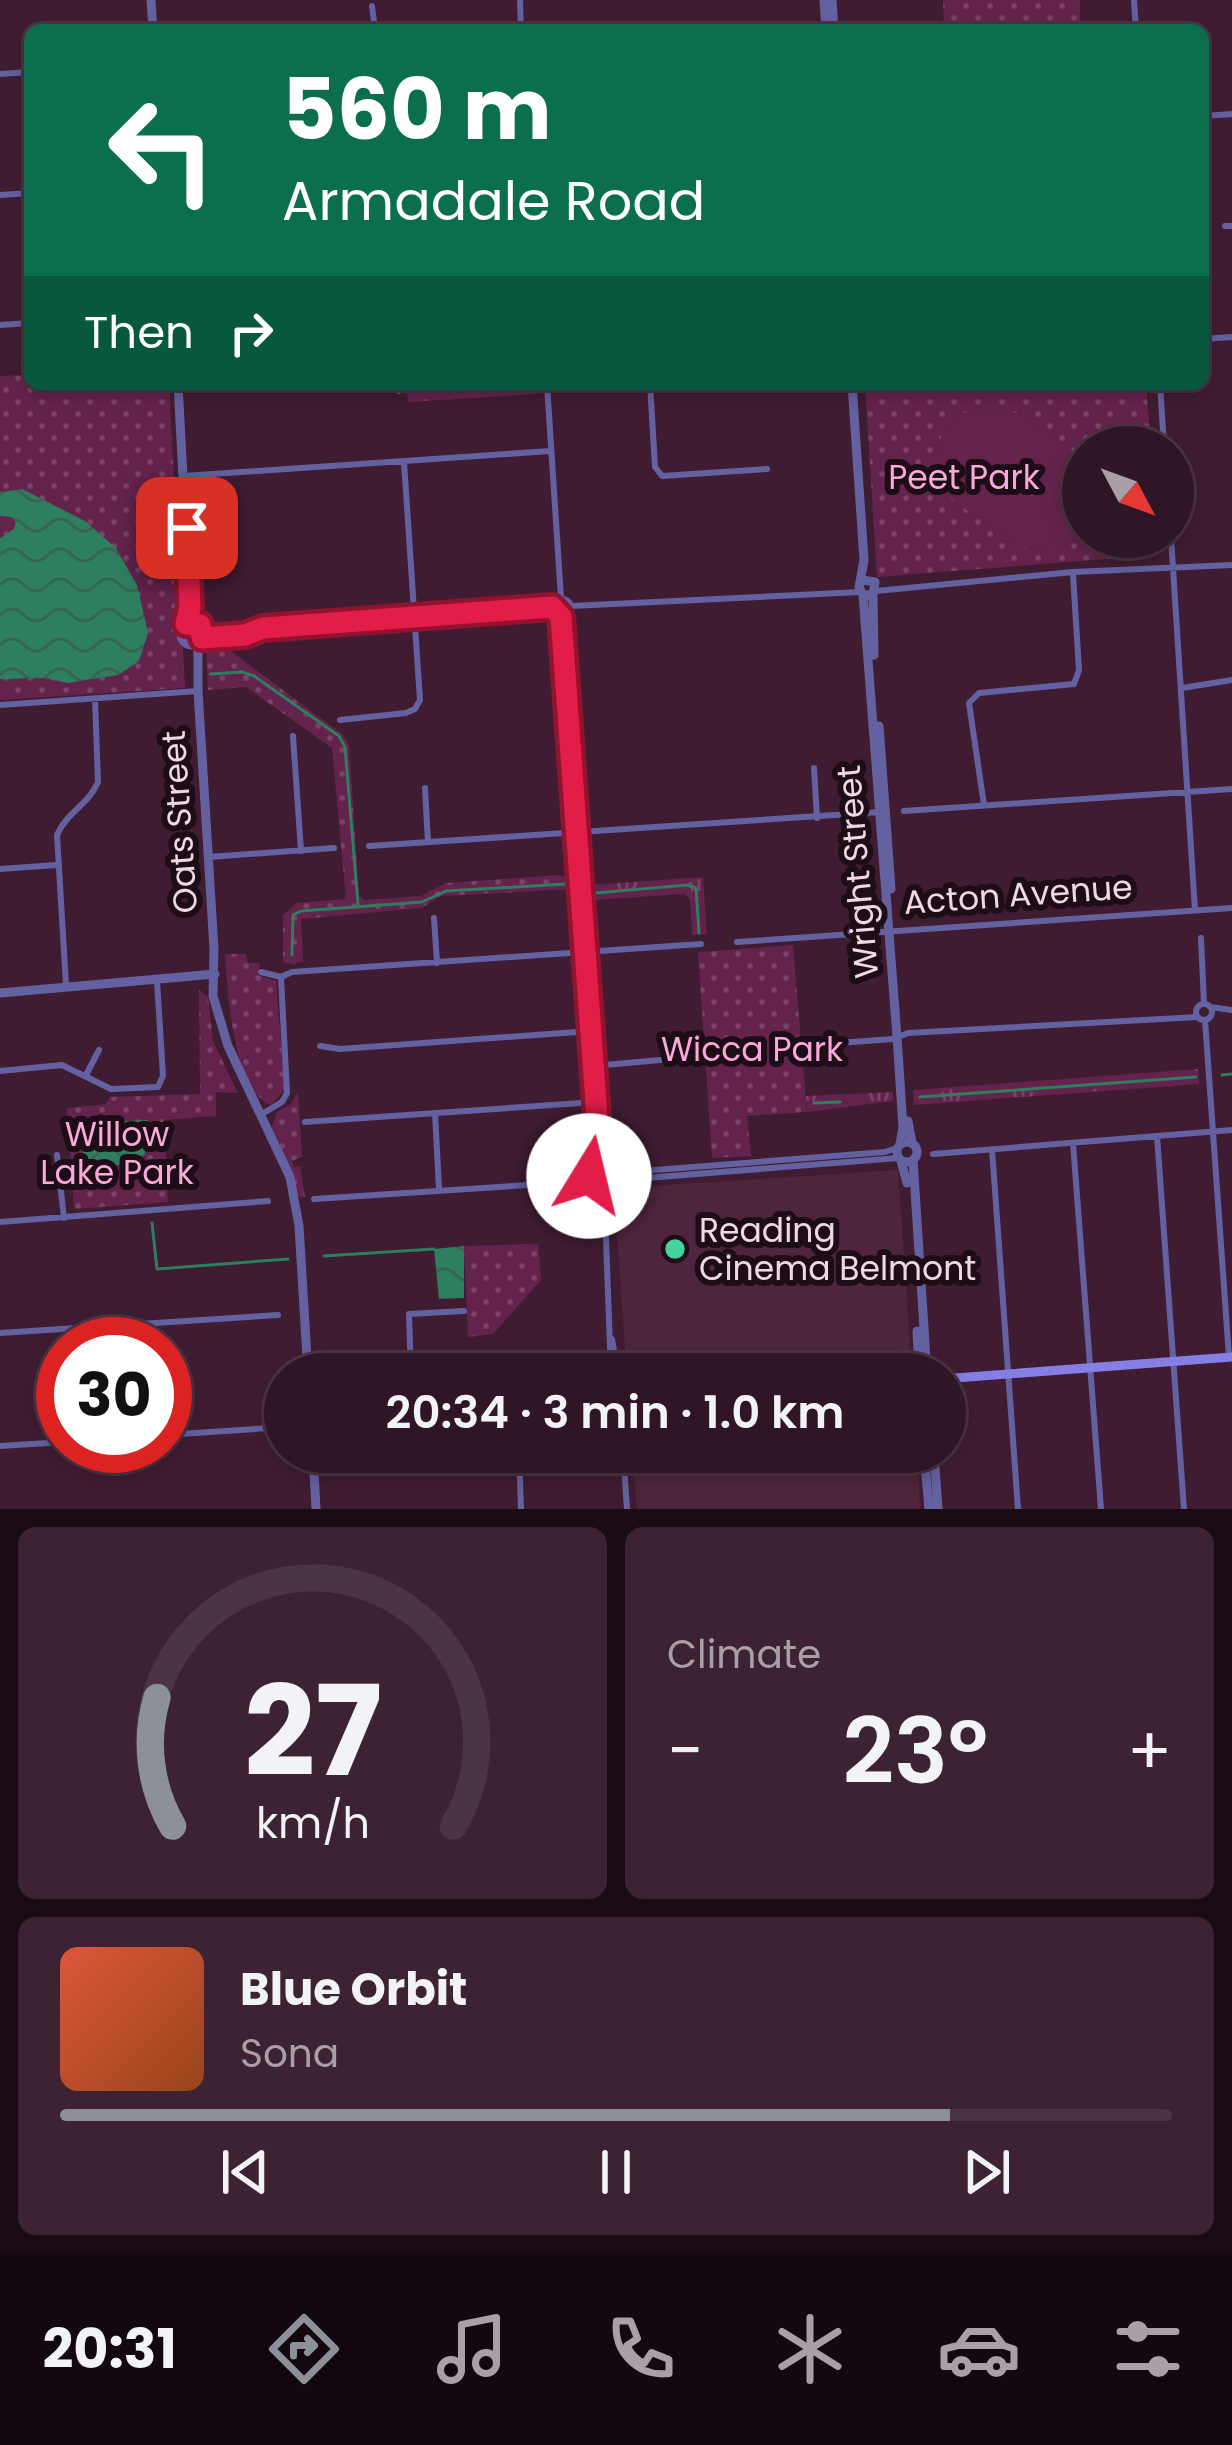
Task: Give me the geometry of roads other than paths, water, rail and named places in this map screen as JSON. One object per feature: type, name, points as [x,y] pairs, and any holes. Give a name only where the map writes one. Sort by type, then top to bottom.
[{"type":"main road","points":[[966,1377],[1230,1357]]},
{"type":"street","points":[[372,6],[374,24]]},
{"type":"street","name":"Oats Street","points":[[178,390],[218,1006],[228,1046],[280,1151],[295,1198],[306,1353]]},
{"type":"street","points":[[547,390],[561,598],[571,606],[1232,565]]},
{"type":"street","points":[[650,390],[656,467],[662,476],[767,469]]},
{"type":"street","name":"Wright Street","points":[[855,390],[921,1353]]},
{"type":"street","points":[[1160,390],[1163,426]]},
{"type":"street","points":[[184,476],[550,451]]},
{"type":"street","points":[[340,720],[415,709],[419,700],[404,462]]},
{"type":"street","points":[[1172,558],[1196,910]]},
{"type":"street","points":[[984,805],[969,703],[979,693],[1066,687],[1078,679],[1073,572]]},
{"type":"street","points":[[196,634],[552,607],[561,598]]},
{"type":"street","points":[[561,617],[567,616],[571,606]]},
{"type":"street","points":[[552,607],[561,617],[613,1353]]},
{"type":"street","points":[[1182,688],[1232,680]]},
{"type":"street","points":[[0,705],[198,691]]},
{"type":"street","points":[[67,988],[56,846],[62,824],[93,795],[98,782],[94,699]]},
{"type":"street","points":[[293,736],[301,850]]},
{"type":"street","points":[[814,768],[817,818]]},
{"type":"street","points":[[424,788],[428,842]]},
{"type":"street","points":[[904,811],[1232,789]]},
{"type":"street","points":[[369,846],[882,812]]},
{"type":"street","points":[[209,857],[334,848]]},
{"type":"street","points":[[0,868],[58,865]]},
{"type":"street","name":"Acton Avenue","points":[[736,942],[1232,908]]},
{"type":"street","points":[[434,918],[437,963]]},
{"type":"street","points":[[1201,938],[1230,1357]]},
{"type":"street","points":[[261,971],[281,977],[701,944]]},
{"type":"street","points":[[0,993],[216,977]]},
{"type":"street","points":[[262,1114],[287,1093],[281,977]]},
{"type":"street","points":[[0,1071],[62,1065],[123,1092],[158,1088],[163,1076],[157,981]]},
{"type":"street","points":[[810,1045],[1232,1010]]},
{"type":"street","points":[[320,1046],[340,1049],[591,1031]]},
{"type":"street","points":[[86,1076],[99,1050]]},
{"type":"street","points":[[593,1066],[683,1058]]},
{"type":"street","points":[[305,1121],[596,1102]]},
{"type":"street","points":[[435,1113],[439,1189]]},
{"type":"street","points":[[933,1154],[1232,1130]]},
{"type":"street","points":[[1157,1136],[1184,1509]]},
{"type":"street","points":[[1073,1143],[1101,1509]]},
{"type":"street","points":[[992,1149],[1018,1509]]},
{"type":"street","points":[[314,1199],[904,1152]]},
{"type":"street","points":[[56,1155],[64,1218]]},
{"type":"street","points":[[0,1222],[268,1201]]},
{"type":"street","points":[[1222,1256],[1232,1255]]},
{"type":"street","points":[[410,1353],[409,1315],[464,1311]]},
{"type":"street","points":[[0,1334],[278,1315]]},
{"type":"street","points":[[192,1433],[264,1428]]},
{"type":"street","points":[[0,1446],[36,1444]]},
{"type":"street","points":[[314,1473],[316,1509]]},
{"type":"street","points":[[520,1473],[521,1509]]},
{"type":"street","points":[[624,1473],[627,1509]]},
{"type":"street","points":[[926,1473],[929,1509]]},
{"type":"street","points":[[935,1473],[938,1509]]},
{"type":"water","points":[[22,489],[85,521],[116,548],[137,585],[148,633],[139,661],[118,675],[68,683],[45,678],[0,679],[0,538],[16,522],[0,516],[0,492]]},
{"type":"water","points":[[148,1120],[145,1155],[128,1165],[83,1165],[83,1123]]},
{"type":"water","points":[[464,1246],[464,1298],[439,1299],[434,1249]]},
{"type":"waterway","points":[[210,674],[254,676],[339,736],[345,747],[358,904]]},
{"type":"waterway","points":[[292,955],[293,915],[301,911],[422,902],[446,891],[566,884]]},
{"type":"waterway","points":[[595,893],[696,888],[699,933]]},
{"type":"waterway","points":[[1222,1075],[1232,1074]]},
{"type":"waterway","points":[[920,1097],[1196,1077]]},
{"type":"waterway","points":[[814,1103],[840,1102]]},
{"type":"waterway","points":[[152,1223],[157,1269],[288,1259]]},
{"type":"waterway","points":[[324,1256],[434,1249]]},
{"type":"place","name":"Reading Cinema Belmont","points":[[675,1249]]},
{"type":"park label","name":"Peet Park","points":[[964,477]]},
{"type":"park label","name":"Wicca Park","points":[[752,1049]]},
{"type":"park label","name":"Willow Lake Park","points":[[117,1153]]}]
